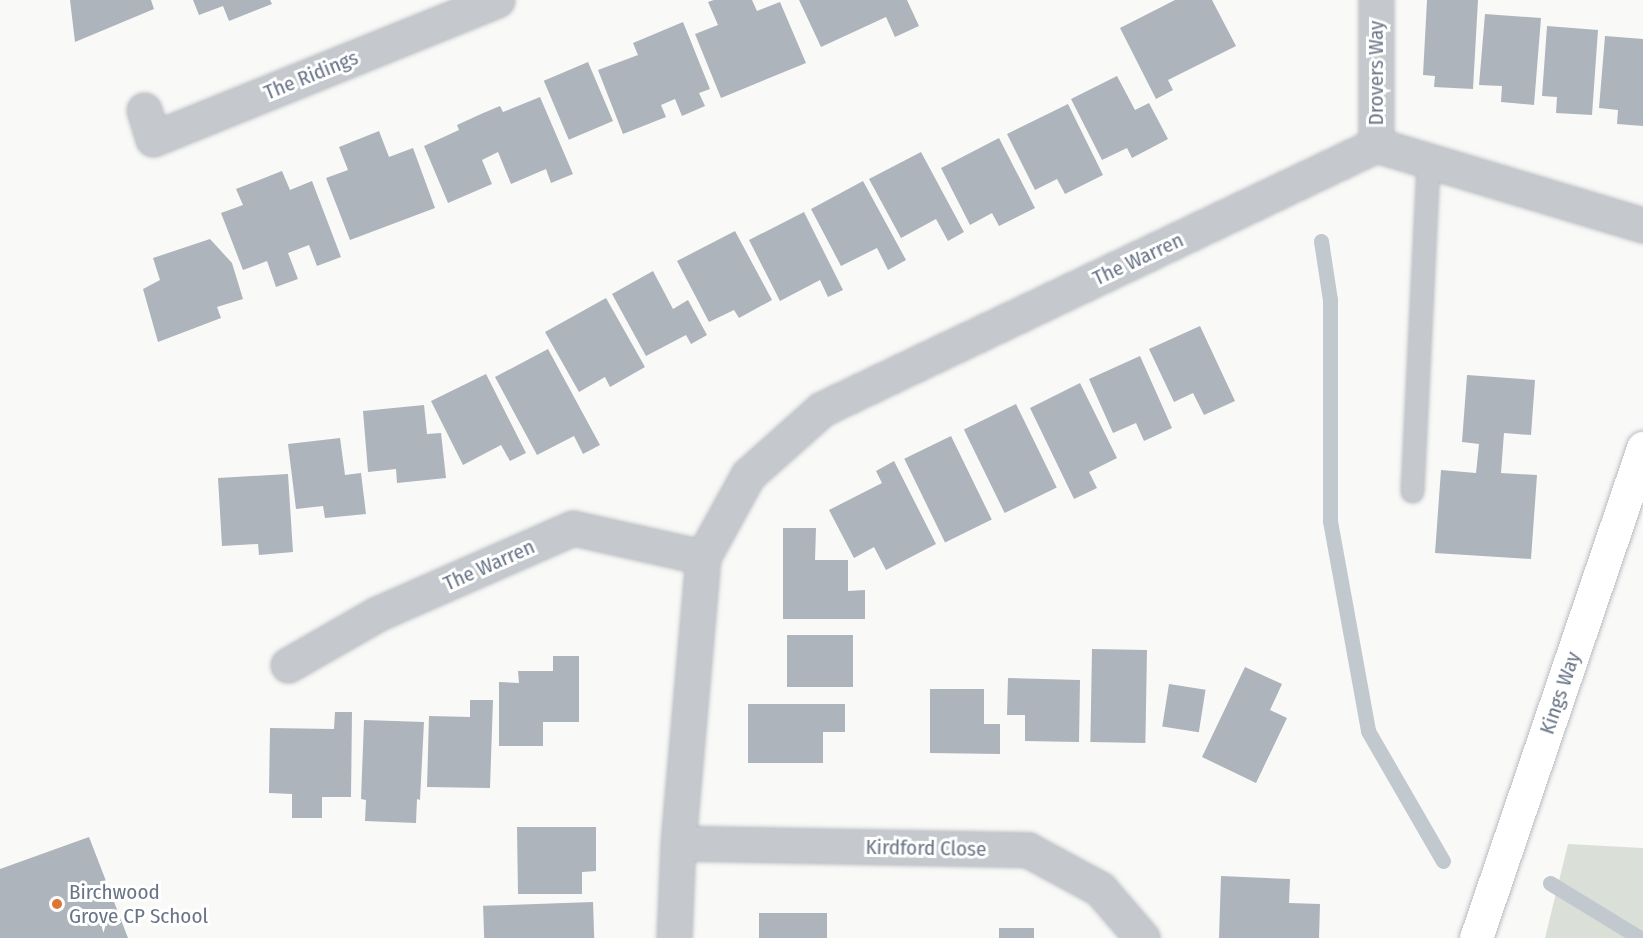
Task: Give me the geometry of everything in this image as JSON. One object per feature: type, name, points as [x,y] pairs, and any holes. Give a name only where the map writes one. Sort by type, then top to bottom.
[{"type":"street","name":"The Ridings","points":[[144,110],[153,139],[497,0]]},
{"type":"street","name":"Drovers Way","points":[[1376,0],[1376,145]]},
{"type":"street","points":[[1376,145],[1643,225]]},
{"type":"street","name":"The Warren","points":[[674,938],[678,843],[703,557],[748,475],[822,409],[1376,145]]},
{"type":"street","name":"Kings Way","points":[[1476,938],[1643,448]]},
{"type":"street","name":"The Warren","points":[[288,665],[377,614],[573,528],[703,557]]},
{"type":"street","name":"Kirdford Close","points":[[678,843],[1028,850],[1100,889],[1142,938]]},
{"type":"lane","points":[[1412,491],[1428,159]]},
{"type":"shaded area","points":[[1568,844],[1643,848],[1643,938],[1545,938]]},
{"type":"building","points":[[70,0],[151,0],[154,9],[75,42]]},
{"type":"building","points":[[193,0],[270,0],[272,4],[229,21],[223,6],[199,15]]},
{"type":"building","points":[[752,0],[757,11],[780,2],[806,63],[721,98],[695,34],[718,25],[708,2]]},
{"type":"building","points":[[799,0],[907,0],[919,26],[895,37],[886,17],[821,47]]},
{"type":"building","points":[[1175,0],[1212,0],[1236,46],[1168,80],[1173,90],[1156,99],[1120,28]]},
{"type":"building","points":[[1427,0],[1478,0],[1473,89],[1434,87],[1435,76],[1423,75]]},
{"type":"building","points":[[1485,14],[1541,18],[1534,105],[1501,102],[1502,86],[1479,85]]},
{"type":"building","points":[[683,22],[710,89],[699,93],[705,106],[682,116],[675,99],[661,105],[666,117],[623,134],[598,70],[638,55],[633,43]]},
{"type":"building","points":[[1547,26],[1598,30],[1592,115],[1556,113],[1557,97],[1542,96]]},
{"type":"building","points":[[1605,36],[1643,39],[1643,126],[1617,124],[1618,110],[1599,108]]},
{"type":"building","points":[[588,62],[613,121],[569,140],[544,81]]},
{"type":"building","points":[[1117,76],[1135,110],[1149,103],[1168,139],[1132,158],[1127,148],[1102,160],[1071,99]]},
{"type":"building","points":[[540,97],[573,174],[551,183],[546,169],[511,184],[498,152],[482,160],[492,184],[448,203],[424,146],[459,130],[457,125],[481,114],[500,106],[503,112]]},
{"type":"building","points":[[1068,104],[1103,175],[1065,194],[1057,179],[1035,190],[1007,134]]},
{"type":"building","points":[[379,131],[389,157],[413,148],[435,208],[350,240],[326,178],[348,170],[339,147]]},
{"type":"building","points":[[999,138],[1035,208],[999,226],[992,213],[970,225],[941,168]]},
{"type":"building","points":[[921,152],[964,232],[948,241],[936,219],[901,238],[869,179]]},
{"type":"building","points":[[282,171],[290,190],[312,181],[341,257],[317,266],[309,245],[288,253],[298,279],[276,287],[267,261],[243,270],[221,213],[243,205],[236,189]]},
{"type":"building","points":[[863,181],[906,260],[888,270],[877,248],[841,266],[811,209]]},
{"type":"building","points":[[804,212],[843,290],[828,297],[820,280],[780,301],[749,240]]},
{"type":"building","points":[[735,231],[772,300],[739,318],[734,310],[709,322],[677,261]]},
{"type":"building","points":[[210,239],[232,263],[243,299],[217,307],[221,318],[158,342],[143,289],[160,280],[153,258]]},
{"type":"building","points":[[653,271],[673,309],[688,300],[707,335],[691,344],[686,335],[646,356],[612,294]]},
{"type":"building","points":[[606,298],[645,367],[610,387],[605,377],[579,392],[545,332]]},
{"type":"building","points":[[1200,326],[1235,401],[1204,415],[1193,393],[1174,402],[1149,349]]},
{"type":"building","points":[[548,349],[600,445],[583,454],[574,436],[537,455],[495,377]]},
{"type":"building","points":[[1140,356],[1172,428],[1144,441],[1136,423],[1113,433],[1089,379]]},
{"type":"building","points":[[486,374],[526,453],[510,461],[501,445],[463,465],[431,401]]},
{"type":"building","points":[[1467,375],[1535,380],[1531,435],[1504,433],[1501,473],[1537,475],[1531,559],[1435,553],[1441,470],[1476,473],[1479,444],[1462,442]]},
{"type":"building","points":[[1080,383],[1117,458],[1089,472],[1097,488],[1074,499],[1030,408]]},
{"type":"building","points":[[1016,404],[1057,488],[1005,513],[964,429]]},
{"type":"building","points":[[424,405],[427,434],[441,433],[446,478],[397,483],[396,469],[368,472],[363,411]]},
{"type":"building","points":[[951,436],[992,520],[945,542],[904,459]]},
{"type":"building","points":[[340,438],[345,475],[361,473],[366,514],[325,518],[323,506],[296,509],[288,444]]},
{"type":"building","points":[[894,461],[936,544],[886,570],[874,547],[854,558],[829,510],[882,483],[876,471]]},
{"type":"building","points":[[288,474],[293,552],[259,555],[258,544],[222,546],[218,478]]},
{"type":"building","points":[[783,528],[816,528],[815,560],[848,560],[848,591],[865,590],[865,619],[783,619]]},
{"type":"building","points":[[787,635],[853,635],[853,687],[787,687]]},
{"type":"building","points":[[1092,649],[1147,650],[1145,743],[1090,742]]},
{"type":"building","points":[[553,656],[579,656],[579,722],[543,722],[543,746],[499,746],[499,682],[519,683],[518,671],[553,671]]},
{"type":"building","points":[[1245,667],[1282,684],[1270,710],[1287,718],[1256,783],[1202,757]]},
{"type":"building","points":[[1008,678],[1080,680],[1079,742],[1025,741],[1025,715],[1007,715]]},
{"type":"building","points":[[1169,684],[1206,690],[1199,732],[1162,726]]},
{"type":"building","points":[[930,689],[984,689],[984,724],[1000,724],[1000,754],[930,753]]},
{"type":"building","points":[[470,700],[493,700],[490,788],[427,787],[429,716],[470,717]]},
{"type":"building","points":[[748,704],[845,704],[845,732],[823,732],[823,763],[748,763]]},
{"type":"building","points":[[335,712],[352,712],[351,797],[322,797],[322,818],[292,818],[292,794],[269,793],[270,728],[334,729]]},
{"type":"building","points":[[364,720],[424,722],[420,800],[417,799],[416,823],[365,821],[366,800],[361,799]]},
{"type":"building","points":[[517,827],[596,827],[596,871],[582,872],[582,894],[518,894]]},
{"type":"building","name":"Birchwood Grove CP School","points":[[89,837],[128,938],[0,938],[0,869]]},
{"type":"building","points":[[1221,876],[1290,879],[1289,903],[1320,904],[1319,938],[1219,938]]},
{"type":"building","points":[[593,902],[594,938],[484,938],[483,906]]},
{"type":"building","points":[[759,913],[827,913],[827,938],[759,938]]},
{"type":"building","points":[[999,928],[1034,928],[1034,938],[999,938]]},
{"type":"waterway","points":[[1321,241],[1330,300],[1330,521],[1368,731],[1443,861]]},
{"type":"waterway","points":[[1550,883],[1640,938]]},
{"type":"place","name":"Birchwood Grove CP School","points":[[57,904]]}]
